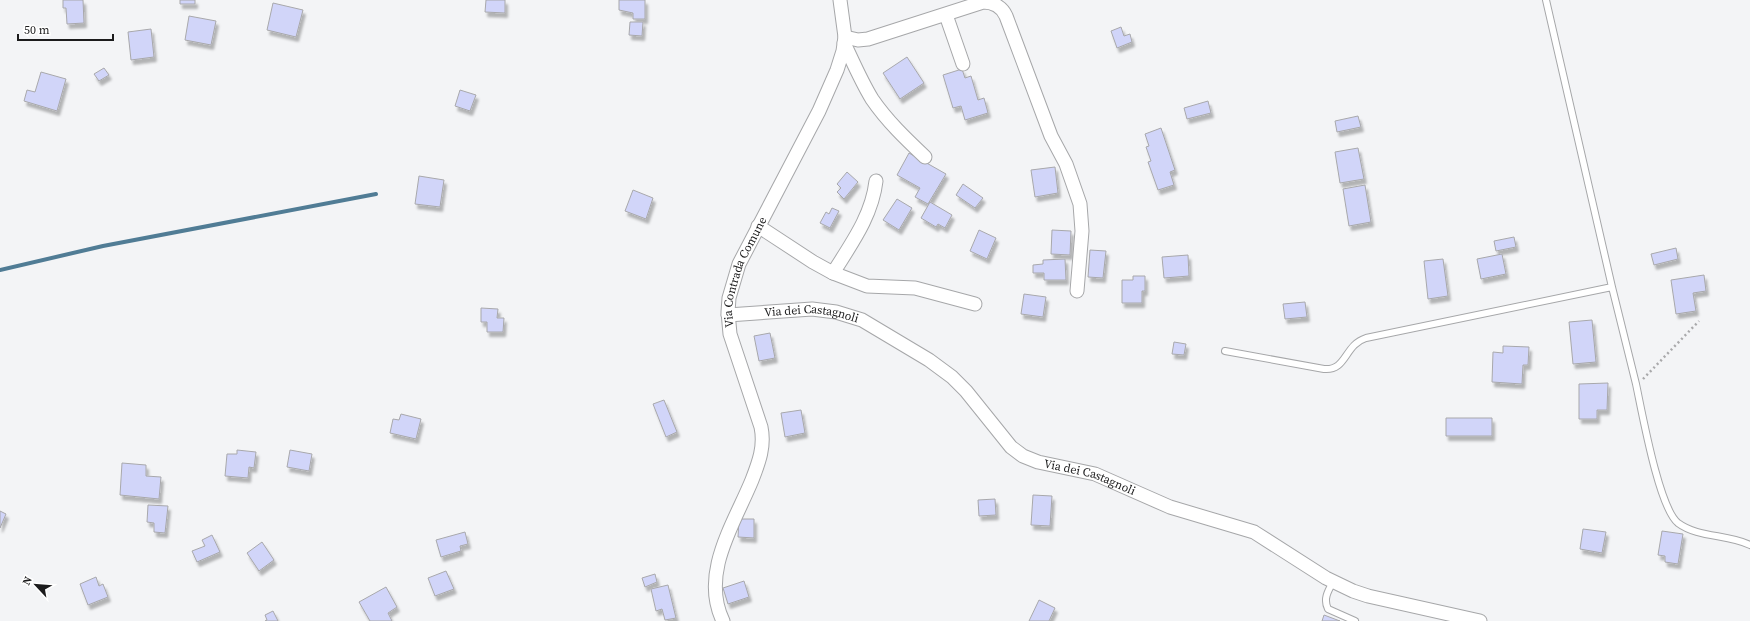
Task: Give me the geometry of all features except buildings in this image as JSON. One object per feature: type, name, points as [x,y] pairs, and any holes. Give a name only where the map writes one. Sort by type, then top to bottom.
[{"type":"street","name":"Via Contrada Comune","points":[[723,621],[716,596],[716,568],[721,551],[754,475],[762,452],[763,440],[761,427],[733,343],[728,315],[729,298],[736,272],[758,226],[824,99],[840,63],[845,40],[840,0]]},
{"type":"street","points":[[925,157],[891,123],[877,105],[860,77],[845,40],[868,39],[989,1],[1004,12],[1052,136],[1066,164],[1080,204],[1082,231],[1077,291]]},
{"type":"street","points":[[946,15],[963,64]]},
{"type":"street","points":[[833,274],[868,214],[873,199],[876,180]]},
{"type":"street","points":[[758,226],[833,274],[866,286],[915,288],[975,304]]},
{"type":"street","name":"Via dei Castagnoli","points":[[728,315],[812,309],[836,312],[862,320],[916,352],[952,377],[969,395],[1011,447],[1023,456],[1038,462],[1095,474],[1178,510],[1254,532],[1334,582],[1368,596],[1480,621]]},
{"type":"lane","points":[[1546,0],[1649,448],[1672,516],[1683,526],[1691,530],[1740,540],[1750,545]]},
{"type":"lane","points":[[1225,351],[1324,369],[1334,368],[1341,364],[1354,344],[1366,338],[1612,287]]},
{"type":"lane","points":[[1334,582],[1326,597],[1326,605],[1328,609],[1355,621]]},
{"type":"path","points":[[1636,387],[1699,321]]},
{"type":"waterway","points":[[0,270],[103,246],[376,194]]}]
